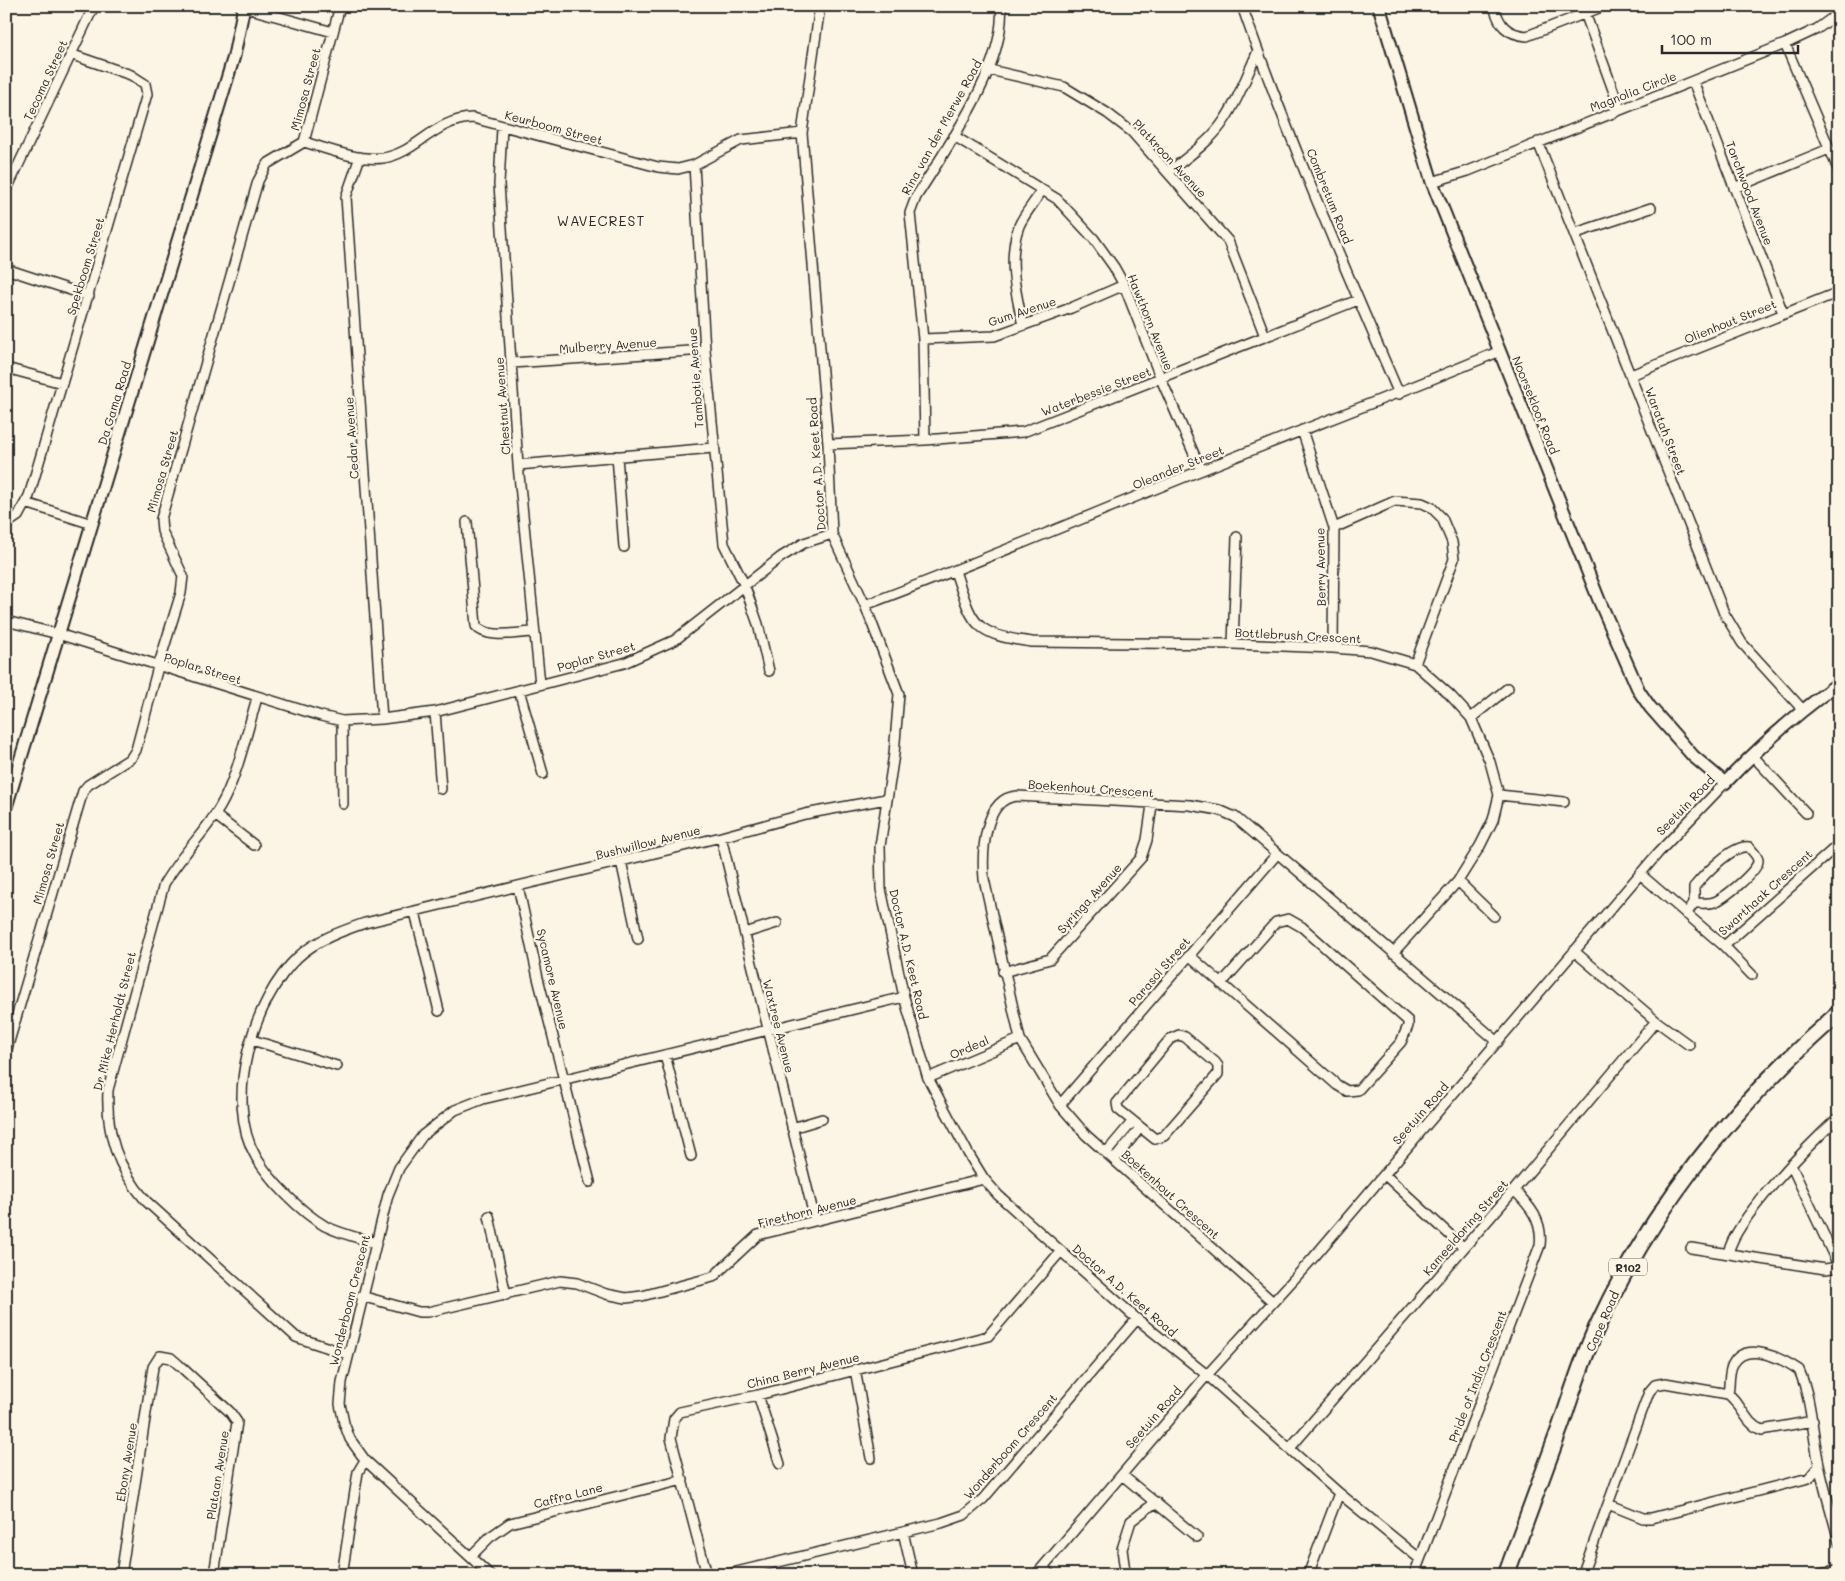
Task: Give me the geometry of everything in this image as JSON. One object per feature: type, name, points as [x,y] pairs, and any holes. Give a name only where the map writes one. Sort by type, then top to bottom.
[{"type":"main road","name":"Cape Road","points":[[1506,1575],[1595,1332],[1639,1247],[1695,1163],[1727,1123],[1769,1077],[1839,1013]]},
{"type":"street","name":"Tecoma Street","points":[[6,191],[94,6]]},
{"type":"street","name":"Mimosa Street","points":[[6,1052],[83,790],[133,755],[181,593],[183,576],[162,531],[161,519],[258,181],[268,164],[304,142],[340,6]]},
{"type":"street","name":"Doctor A.D. Keet Road","points":[[820,6],[802,133],[828,444],[832,534],[865,605],[899,694],[894,754],[880,846],[881,889],[904,997],[928,1078],[984,1180],[1137,1319],[1207,1375],[1339,1493],[1420,1559]]},
{"type":"street","name":"Rina van der Merwe Road","points":[[924,440],[923,339],[910,213],[916,197],[954,136],[990,70],[1000,26],[1001,6]]},
{"type":"street","name":"Combretum Road","points":[[1242,6],[1258,51],[1358,300],[1399,394]]},
{"type":"street","name":"Noorsekloof Road","points":[[1379,6],[1432,182],[1599,600],[1639,691],[1650,707],[1694,756],[1725,783]]},
{"type":"street","points":[[1494,6],[1498,21],[1507,31],[1526,36],[1604,6]]},
{"type":"street","points":[[243,7],[333,32]]},
{"type":"street","name":"Da Gama Road","points":[[6,807],[234,56],[243,7]]},
{"type":"street","points":[[1585,13],[1620,109]]},
{"type":"street","name":"Magnolia Circle","points":[[1432,182],[1468,171],[1785,44],[1817,30],[1839,13]]},
{"type":"street","points":[[1785,44],[1839,171]]},
{"type":"street","points":[[1169,172],[1210,138],[1221,124],[1233,104],[1258,51]]},
{"type":"street","name":"Spekboom Street","points":[[6,524],[18,516],[26,503],[89,296],[147,94],[145,84],[131,75],[70,54]]},
{"type":"street","name":"Platkroon Avenue","points":[[990,70],[1064,87],[1086,99],[1132,132],[1228,241],[1265,336]]},
{"type":"street","name":"Torchwood Avenue","points":[[1693,81],[1783,313]]},
{"type":"street","name":"Keurboom Street","points":[[304,142],[360,157],[383,158],[400,152],[438,127],[457,120],[474,118],[658,167],[678,169],[694,165],[741,140],[802,133]]},
{"type":"street","name":"Chestnut Avenue","points":[[502,127],[499,184],[518,465],[540,684]]},
{"type":"street","name":"Hawthorn Avenue","points":[[954,136],[1057,199],[1094,239],[1124,285],[1161,379],[1201,470]]},
{"type":"street","name":"Waratah Street","points":[[1538,142],[1576,233],[1724,613],[1742,643],[1802,710]]},
{"type":"street","points":[[1734,188],[1830,149]]},
{"type":"street","name":"Cedar Avenue","points":[[360,157],[350,181],[346,197],[382,719]]},
{"type":"street","name":"Tambotie Avenue","points":[[694,165],[705,350],[713,448],[724,544],[744,584]]},
{"type":"street","points":[[1023,326],[1016,296],[1015,242],[1020,225],[1042,190]]},
{"type":"street","points":[[1576,233],[1651,208]]},
{"type":"street","points":[[6,270],[89,296]]},
{"type":"street","name":"Gum Avenue","points":[[923,339],[994,336],[1124,285]]},
{"type":"street","name":"Olienhout Street","points":[[1630,375],[1839,292]]},
{"type":"street","name":"Waterbessie Street","points":[[828,444],[924,440],[1023,432],[1358,300]]},
{"type":"street","name":"Mulberry Avenue","points":[[512,363],[705,350]]},
{"type":"street","name":"Oleander Street","points":[[865,605],[955,571],[1302,430],[1399,394],[1500,351]]},
{"type":"street","points":[[6,368],[62,383]]},
{"type":"street","name":"Berry Avenue","points":[[1302,430],[1334,528],[1334,648]]},
{"type":"street","points":[[518,465],[713,448]]},
{"type":"street","points":[[617,456],[624,547]]},
{"type":"street","points":[[1334,528],[1402,500],[1431,507],[1442,518],[1452,542],[1454,559],[1415,664]]},
{"type":"street","points":[[26,503],[92,524]]},
{"type":"street","points":[[467,522],[476,626],[479,631],[489,633],[535,632]]},
{"type":"street","name":"Poplar Street","points":[[6,621],[58,634],[257,698],[342,721],[382,719],[435,712],[540,684],[586,675],[650,653],[675,640],[744,584],[781,557],[804,543],[832,534]]},
{"type":"street","points":[[1233,644],[1238,537]]},
{"type":"street","name":"Bottlebrush Crescent","points":[[955,571],[970,616],[979,626],[992,634],[1011,640],[1334,648],[1370,651],[1415,664],[1450,695],[1471,718],[1490,762],[1499,795],[1493,820],[1480,846],[1458,881],[1393,953]]},
{"type":"street","points":[[744,584],[758,624],[769,671]]},
{"type":"street","name":"Seetuin Road","points":[[1039,1571],[1207,1375],[1384,1175],[1640,874],[1752,754],[1802,710],[1839,683]]},
{"type":"street","points":[[1471,718],[1508,688]]},
{"type":"street","points":[[519,690],[543,774]]},
{"type":"street","name":"Dr Mike Herholdt Street","points":[[257,698],[228,790],[215,815],[170,873],[158,902],[108,1090],[107,1118],[118,1158],[134,1187],[178,1231],[296,1337],[347,1354]]},
{"type":"street","points":[[435,712],[441,789]]},
{"type":"street","points":[[342,721],[344,804]]},
{"type":"street","points":[[1752,754],[1806,813]]},
{"type":"street","points":[[1499,795],[1564,802]]},
{"type":"street","name":"Boekenhout Crescent","points":[[1273,1302],[1086,1135],[1060,1105],[1020,1039],[984,879],[982,854],[989,822],[996,808],[1011,797],[1017,796],[1190,806],[1226,813],[1236,817],[1498,1042]]},
{"type":"street","name":"Bushwillow Avenue","points":[[376,1243],[324,1225],[268,1176],[255,1155],[248,1134],[242,1092],[252,1040],[267,999],[285,970],[300,955],[320,942],[348,928],[721,837],[805,814],[886,799]]},
{"type":"street","name":"Syringa Avenue","points":[[1004,972],[1050,958],[1138,862],[1147,840],[1152,804]]},
{"type":"street","points":[[215,815],[254,845]]},
{"type":"street","name":"Waxtree Avenue","points":[[721,837],[815,1220]]},
{"type":"street","name":"Swarthaak Crescent","points":[[1640,874],[1724,946],[1839,844]]},
{"type":"street","points":[[1686,914],[1694,903],[1694,887],[1734,850],[1745,846],[1754,852],[1758,863],[1751,874],[1716,901],[1694,903]]},
{"type":"street","name":"Parasol Street","points":[[1060,1105],[1277,854]]},
{"type":"street","points":[[621,861],[638,939]]},
{"type":"street","points":[[1458,881],[1494,916]]},
{"type":"street","name":"Sycamore Avenue","points":[[518,886],[564,1078]]},
{"type":"street","points":[[415,912],[439,1011]]},
{"type":"street","points":[[1189,955],[1221,984],[1347,1092],[1358,1090],[1401,1042],[1408,1026],[1408,1021],[1350,969],[1302,928],[1288,919],[1276,922],[1221,984]]},
{"type":"street","points":[[744,933],[776,923]]},
{"type":"street","points":[[1724,946],[1752,976]]},
{"type":"street","points":[[1574,951],[1688,1045]]},
{"type":"street","name":"Wonderboom Crescent","points":[[490,1575],[365,1460],[350,1439],[342,1413],[342,1382],[347,1354],[392,1184],[400,1168],[430,1129],[455,1110],[483,1098],[904,997]]},
{"type":"street","name":"Kameeldoring Street","points":[[1290,1448],[1514,1190],[1656,1020]]},
{"type":"street","points":[[1179,1035],[1185,1037],[1215,1062],[1218,1066],[1218,1074],[1162,1138],[1155,1139],[1137,1124],[1117,1108],[1118,1100],[1170,1039],[1179,1035]]},
{"type":"street","name":"Ordeal","points":[[928,1078],[1020,1039]]},
{"type":"street","points":[[252,1040],[337,1066]]},
{"type":"street","points":[[665,1055],[691,1156]]},
{"type":"street","points":[[564,1078],[590,1182]]},
{"type":"street","points":[[1728,1254],[1734,1236],[1803,1150],[1839,1117]]},
{"type":"street","points":[[792,1128],[822,1119]]},
{"type":"street","points":[[1106,1153],[1137,1124]]},
{"type":"street","points":[[1114,1160],[1137,1124]]},
{"type":"street","points":[[1691,1248],[1825,1269],[1839,1267],[1791,1165]]},
{"type":"street","points":[[1384,1175],[1463,1247]]},
{"type":"street","name":"Firethorn Avenue","points":[[361,1296],[419,1312],[445,1309],[568,1280],[606,1294],[626,1298],[642,1296],[712,1277],[758,1235],[984,1180]]},
{"type":"street","name":"Pride of India Crescent","points":[[1414,1575],[1540,1245],[1541,1230],[1535,1214],[1514,1190]]},
{"type":"street","points":[[489,1216],[506,1294]]},
{"type":"street","name":"China Berry Avenue","points":[[707,1575],[671,1438],[672,1424],[676,1416],[687,1410],[758,1395],[988,1336],[1061,1251]]},
{"type":"street","name":"Wonderboom Crescent","points":[[724,1575],[952,1520],[974,1508],[1137,1319]]},
{"type":"street","points":[[1728,1394],[1730,1371],[1734,1362],[1749,1352],[1761,1353],[1799,1370],[1813,1421],[1812,1430],[1819,1466],[1839,1542]]},
{"type":"street","name":"Ebony Avenue","points":[[121,1575],[153,1367],[160,1356]]},
{"type":"street","name":"Plataan Avenue","points":[[160,1356],[166,1356],[175,1362],[230,1412],[237,1422],[214,1575]]},
{"type":"street","points":[[855,1369],[871,1458]]},
{"type":"street","points":[[1582,1575],[1651,1388],[1665,1383],[1728,1394],[1758,1429],[1769,1430],[1813,1421]]},
{"type":"street","points":[[758,1395],[780,1464]]},
{"type":"street","points":[[342,1575],[358,1472],[365,1460]]},
{"type":"street","points":[[1608,1504],[1643,1518],[1651,1518],[1810,1478],[1819,1466]]},
{"type":"street","points":[[1122,1475],[1197,1537]]},
{"type":"street","name":"Caffra Lane","points":[[471,1556],[490,1537],[510,1522],[683,1480]]},
{"type":"street","points":[[1308,1575],[1339,1493]]},
{"type":"street","points":[[1125,1571],[1117,1561],[1131,1521],[1156,1502]]},
{"type":"street","points":[[903,1532],[913,1575]]},
{"type":"street","points":[[1818,1575],[1839,1569]]},
{"type":"street","points":[[1039,1571],[1051,1575]]},
{"type":"district","name":"WAVECREST","points":[[601,220]]}]
